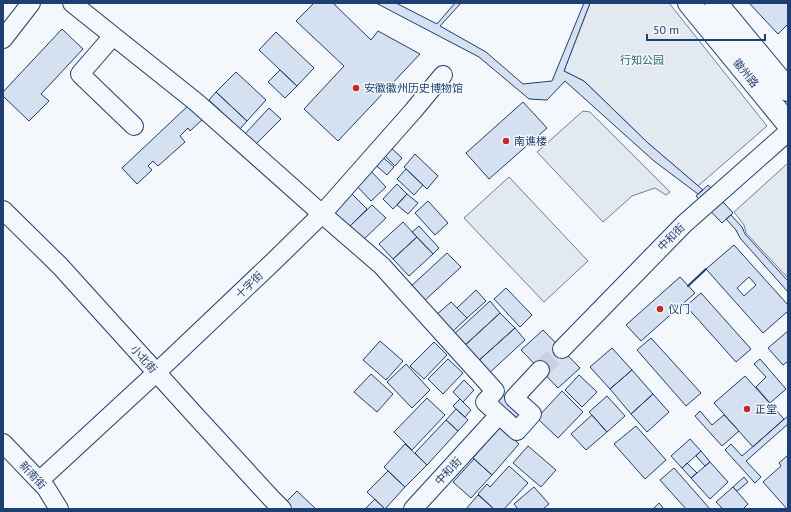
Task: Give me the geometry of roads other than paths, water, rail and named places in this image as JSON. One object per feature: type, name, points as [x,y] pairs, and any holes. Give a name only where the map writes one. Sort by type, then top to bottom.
[{"type":"main road","name":"徽州路","points":[[689,3],[788,124]]},
{"type":"main road","name":"徽州路","points":[[723,5],[788,90]]},
{"type":"street","points":[[3,39],[31,3]]},
{"type":"street","points":[[72,3],[196,102],[382,266],[495,391],[485,402],[517,431],[532,414],[514,398],[540,370]]},
{"type":"street","points":[[113,36],[80,74],[134,126]]},
{"type":"street","name":"十字街","points":[[39,481],[156,373],[322,214],[443,75]]},
{"type":"street","name":"中和街","points":[[562,349],[684,224],[788,132]]},
{"type":"street","name":"小北街","points":[[3,210],[60,266],[156,373],[282,509]]},
{"type":"street","name":"中和街","points":[[413,509],[499,415]]},
{"type":"street","name":"新南街","points":[[3,443],[46,488],[59,509]]},
{"type":"tunnel","points":[[540,370],[562,349]]},
{"type":"place","name":"安徽徽州历史博物馆","points":[[356,88]]},
{"type":"place","name":"南谯楼","points":[[506,141]]},
{"type":"place","name":"仪门","points":[[660,309]]},
{"type":"place","name":"正堂","points":[[747,409]]},
{"type":"park label","name":"行知公园","points":[[642,60]]}]
